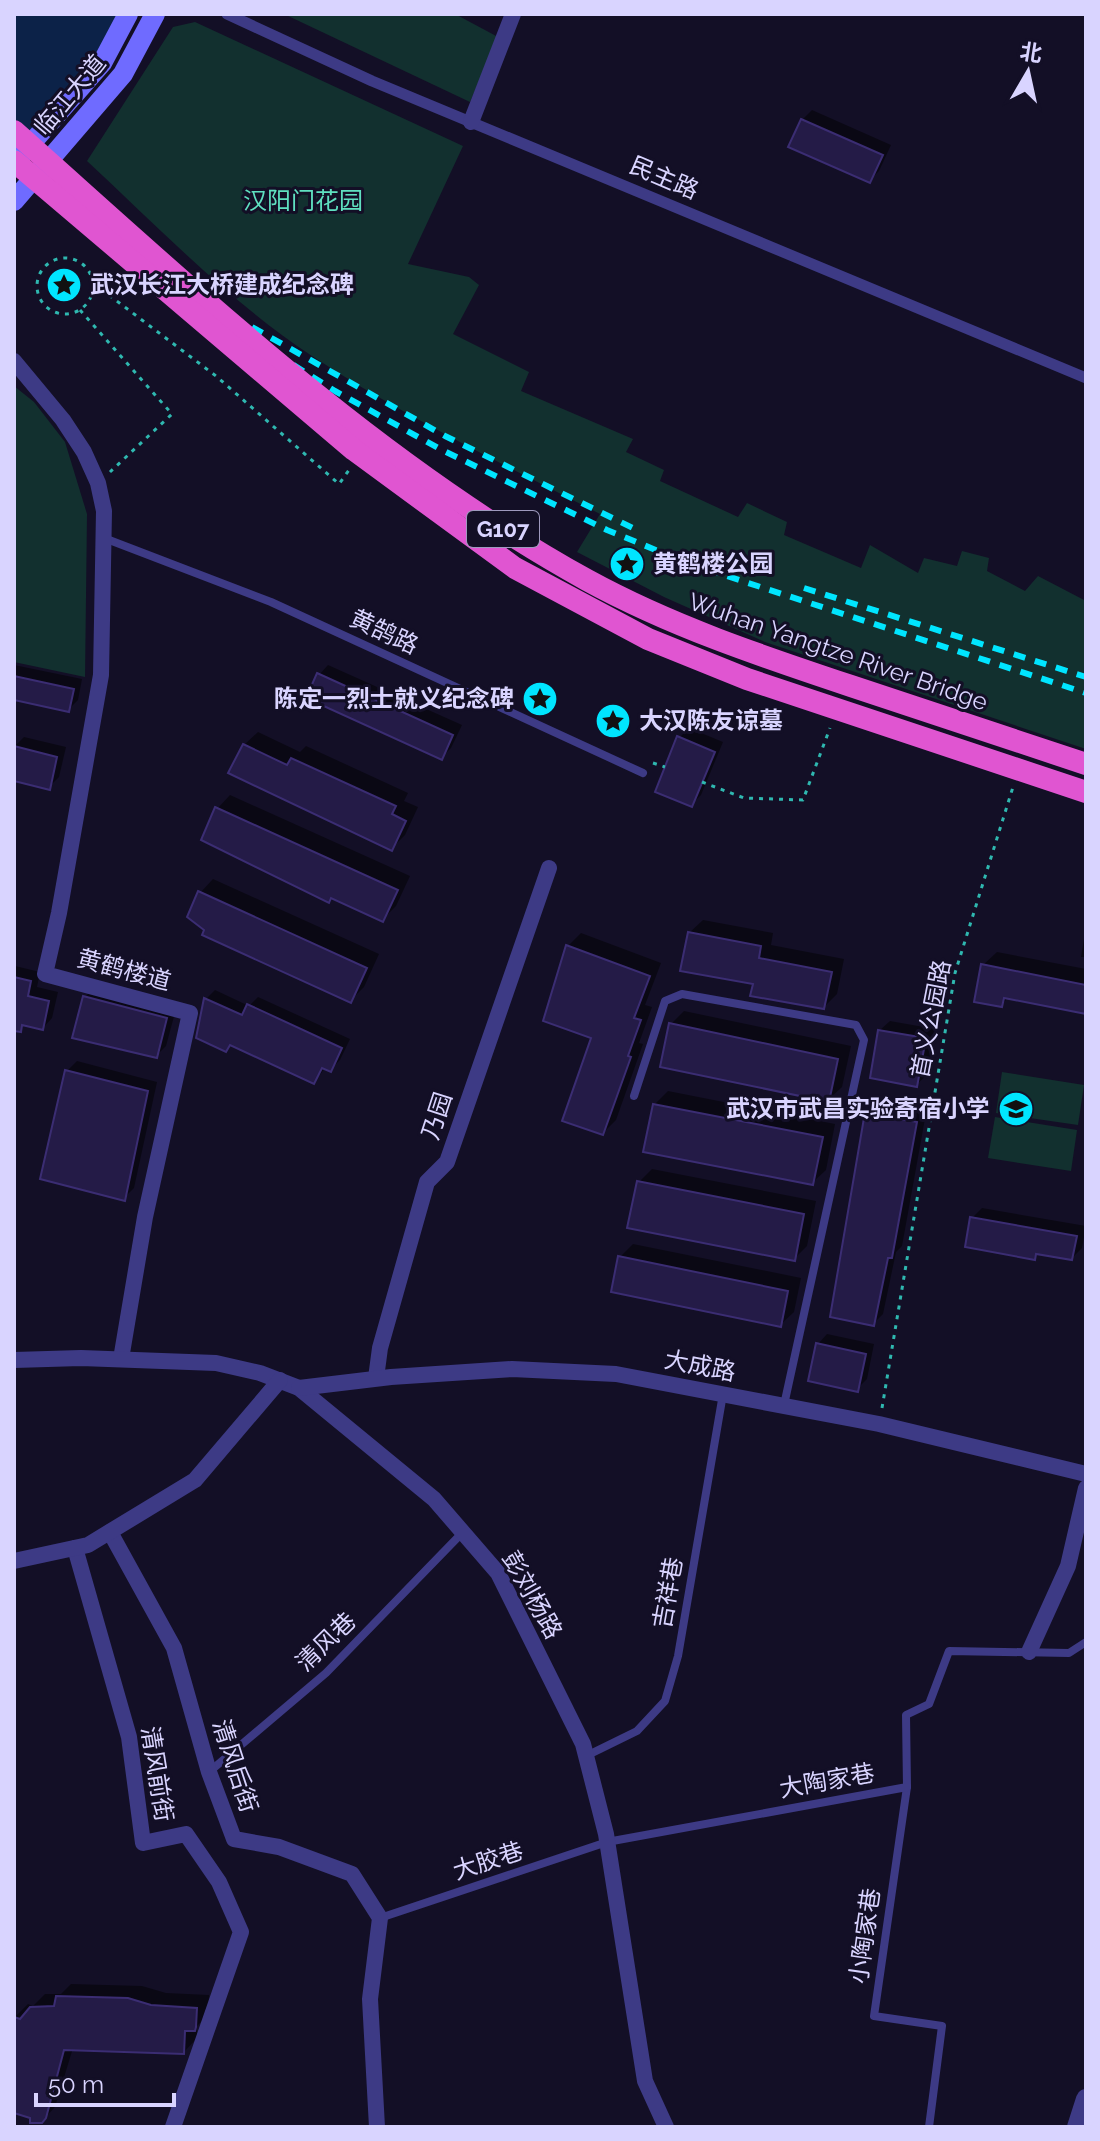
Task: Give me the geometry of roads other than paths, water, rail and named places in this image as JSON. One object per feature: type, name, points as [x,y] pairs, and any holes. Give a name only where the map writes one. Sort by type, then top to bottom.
[{"type":"highway","name":"Wuhan Yangtze River Bridge","points":[[14,131],[283,365],[416,469],[549,558],[657,615],[750,653],[1086,764]]},
{"type":"highway","name":"G107","points":[[14,162],[361,455],[515,568],[648,639],[838,709],[1086,792]]},
{"type":"main road","name":"临江大道","points":[[14,162],[102,63],[128,14]]},
{"type":"main road","name":"临江大道","points":[[14,201],[123,74],[155,14]]},
{"type":"street","name":"民主路","points":[[227,14],[372,81],[1086,378]]},
{"type":"street","points":[[471,122],[513,14]]},
{"type":"street","points":[[14,361],[63,420],[84,452],[98,483],[104,538]]},
{"type":"street","name":"黄鹤楼道","points":[[104,538],[101,675],[45,974],[190,1013],[145,1217],[121,1359]]},
{"type":"street","name":"乃园","points":[[376,1378],[380,1348],[427,1182],[447,1162],[549,868]]},
{"type":"street","name":"彭刘杨路","points":[[14,1360],[121,1359],[216,1363],[299,1388],[434,1499],[498,1573],[586,1756],[607,1842],[645,2081],[666,2127]]},
{"type":"street","name":"大成路","points":[[299,1388],[376,1378],[527,1370],[616,1374],[879,1424],[1086,1474]]},
{"type":"street","points":[[14,1561],[75,1548],[110,1532],[195,1480],[280,1380]]},
{"type":"street","points":[[1029,1652],[1068,1566],[1086,1488]]},
{"type":"street","name":"清风后街","points":[[110,1532],[174,1648],[209,1772],[234,1839],[279,1847],[352,1874],[380,1918]]},
{"type":"street","name":"清风前街","points":[[75,1548],[129,1737],[143,1843],[186,1834],[219,1882],[241,1932],[173,2127]]},
{"type":"street","points":[[377,2127],[370,1999],[380,1918]]},
{"type":"street","points":[[1077,2127],[1086,2099]]},
{"type":"lane","name":"黄鹄路","points":[[104,538],[271,602],[643,773]]},
{"type":"lane","points":[[634,1096],[665,1001],[682,994],[856,1025],[864,1040],[784,1406]]},
{"type":"lane","name":"吉祥巷","points":[[586,1756],[637,1731],[665,1701],[678,1656],[723,1394]]},
{"type":"lane","name":"清风巷","points":[[209,1772],[326,1673],[463,1532]]},
{"type":"lane","name":"大陶家巷","points":[[607,1842],[907,1787],[906,1715],[929,1704],[949,1651],[1069,1653],[1086,1642]]},
{"type":"lane","name":"小陶家巷","points":[[907,1787],[874,2016],[942,2026],[929,2127]]},
{"type":"lane","name":"大胶巷","points":[[380,1918],[607,1842]]},
{"type":"water","points":[[14,14],[123,14],[88,70],[14,175]]},
{"type":"railway","points":[[14,152],[182,295],[335,391],[440,449],[607,530],[690,564],[1086,693]]},
{"type":"railway","points":[[252,327],[445,436],[641,532]]},
{"type":"railway","points":[[804,588],[1086,677]]},
{"type":"place","name":"武汉长江大桥建成纪念碑","points":[[64,285]]},
{"type":"place","name":"黄鹤楼公园","points":[[627,564]]},
{"type":"place","name":"陈定一烈士就义纪念碑","points":[[540,699]]},
{"type":"place","name":"大汉陈友谅墓","points":[[613,721]]},
{"type":"place","name":"武汉市武昌实验寄宿小学","points":[[1016,1109]]},
{"type":"park label","name":"汉阳门花园","points":[[303,201]]}]
